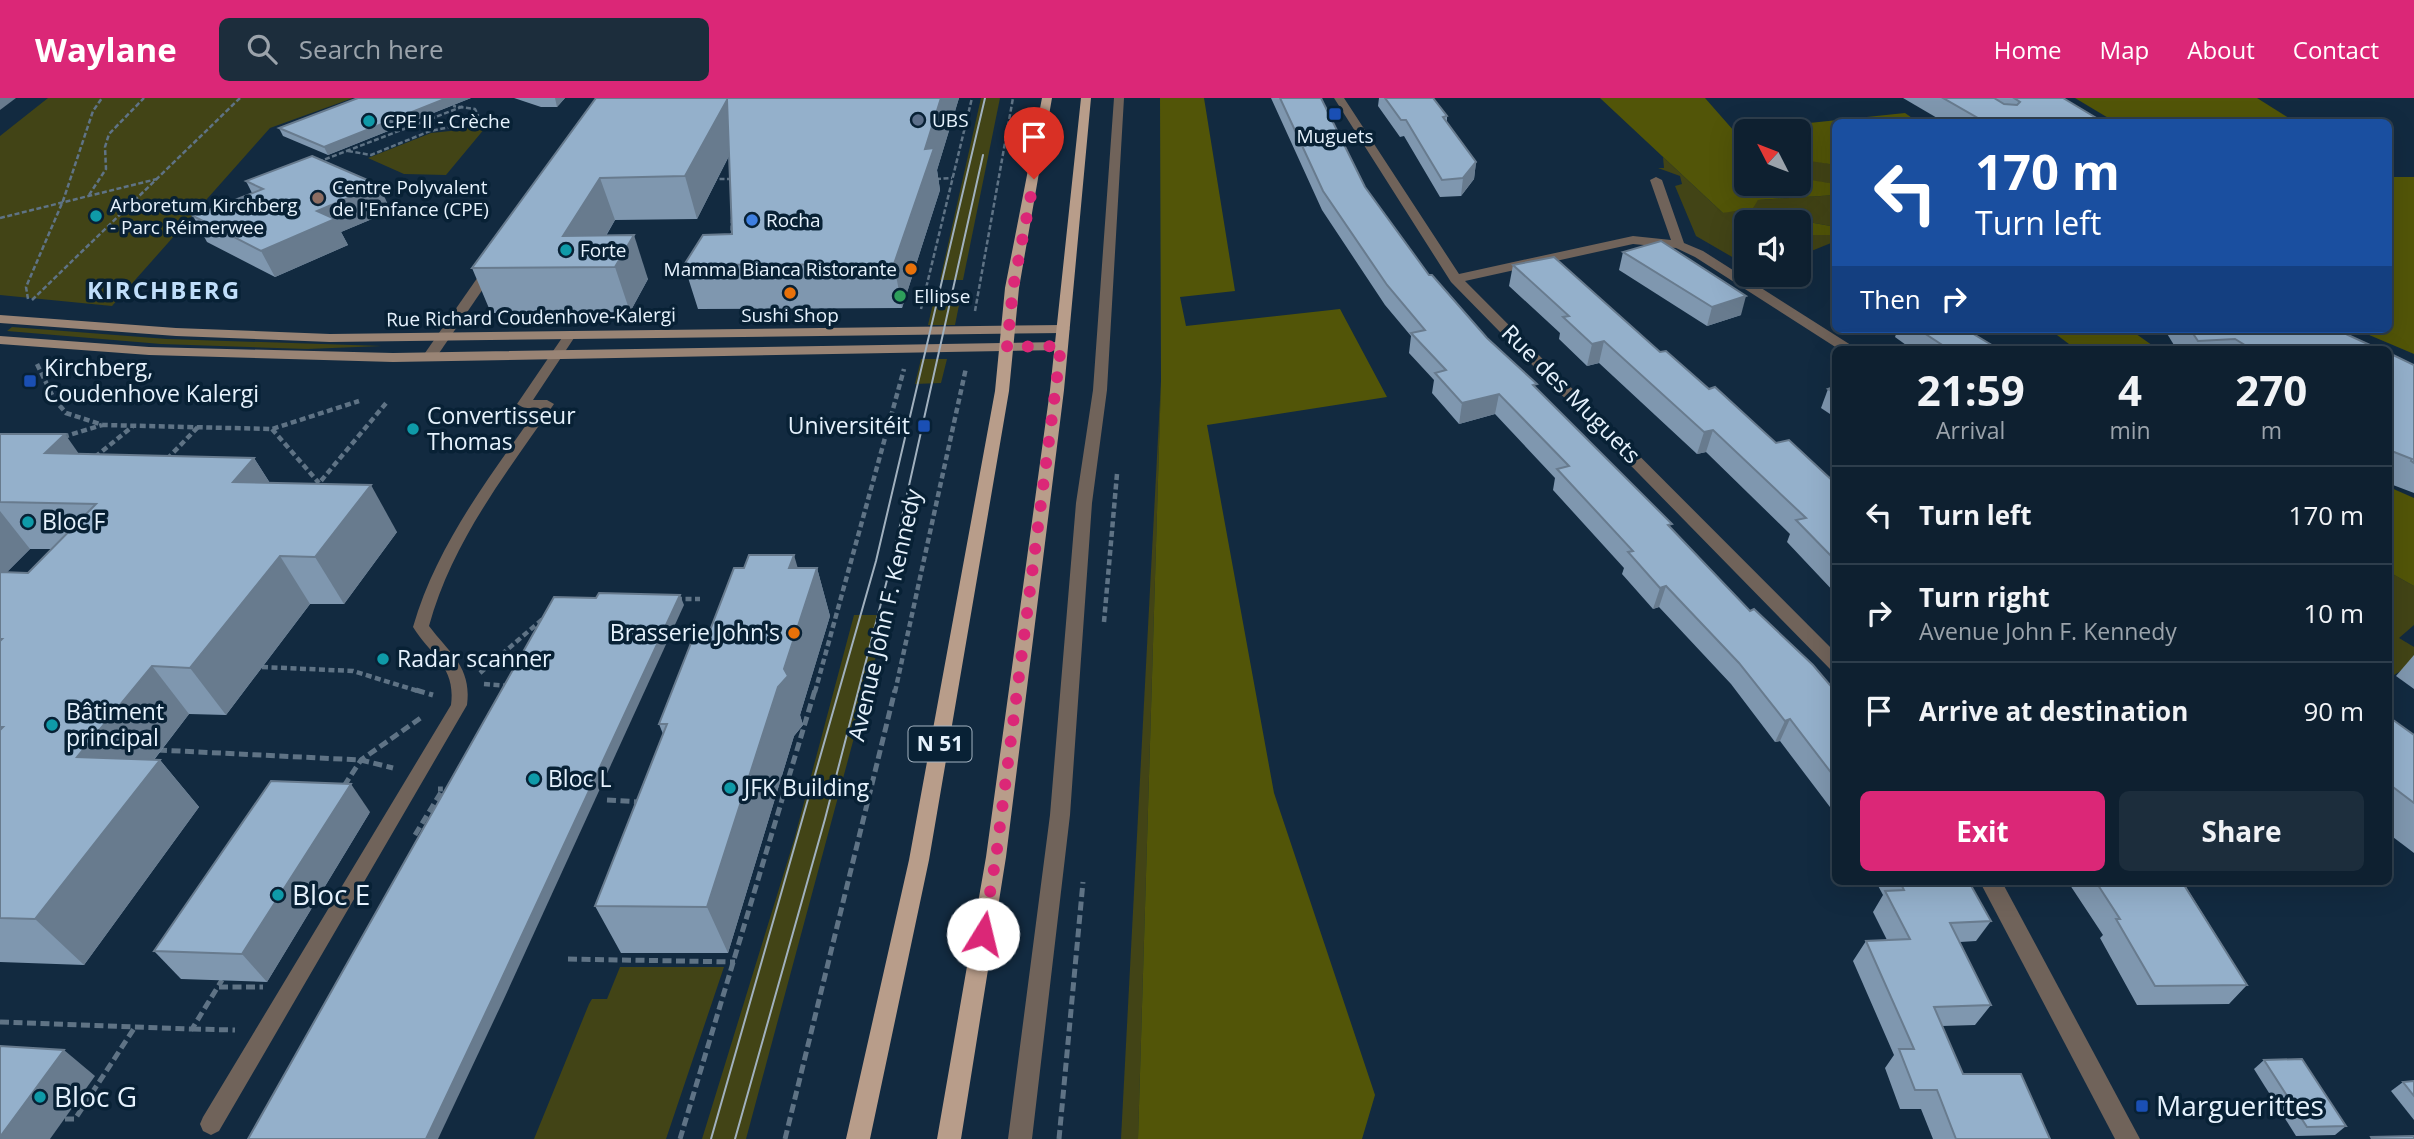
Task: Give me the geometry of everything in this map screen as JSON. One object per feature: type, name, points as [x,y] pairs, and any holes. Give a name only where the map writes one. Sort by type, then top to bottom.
[{"type":"main road","name":"N 51","points":[[858,1139],[919,860],[1002,391],[1013,288],[1047,98]]},
{"type":"main road","points":[[949,1139],[996,857],[1062,338],[1086,98]]},
{"type":"street","points":[[1020,1139],[1060,815],[1084,503],[1100,390],[1119,98]]},
{"type":"street","name":"Rue des Muguets","points":[[1339,98],[1456,279],[1832,660]]},
{"type":"street","points":[[1657,180],[1679,245]]},
{"type":"street","points":[[1456,279],[1633,240],[1679,245],[1699,254],[1843,346]]},
{"type":"street","points":[[430,356],[500,255]]},
{"type":"street","name":"Rue Richard Coudenhove-Kalergi","points":[[0,319],[176,332],[330,338],[972,330],[1008,338],[1062,338]]},
{"type":"street","name":"Rue Richard Coudenhove-Kalergi","points":[[0,340],[170,352],[430,356],[969,347],[1008,338]]},
{"type":"street","points":[[1993,885],[2128,1139]]},
{"type":"lane","points":[[211,1124],[460,705],[463,688],[459,672],[433,645],[421,627],[426,604],[445,559],[547,404],[524,404],[570,335]]},
{"type":"path","points":[[102,98],[93,111],[64,201],[26,287],[29,303],[240,98]]},
{"type":"path","points":[[88,195],[106,169],[104,148],[109,134],[144,98]]},
{"type":"path","points":[[919,317],[972,98]]},
{"type":"path","points":[[972,330],[1013,98]]},
{"type":"path","points":[[347,150],[371,155],[430,131],[470,123],[478,115],[475,109],[453,106]]},
{"type":"path","points":[[311,164],[464,106]]},
{"type":"path","points":[[0,218],[158,178]]},
{"type":"path","points":[[926,180],[952,178]]},
{"type":"path","points":[[708,179],[735,179]]},
{"type":"path","points":[[733,218],[730,234],[734,245]]},
{"type":"path","name":"Avenue John F. Kennedy","points":[[785,1139],[910,629],[969,347]]},
{"type":"path","points":[[37,363],[61,412],[76,421],[103,425],[272,429],[359,401]]},
{"type":"path","points":[[680,1139],[847,583],[905,367]]},
{"type":"path","points":[[311,492],[387,402]]},
{"type":"path","points":[[63,437],[103,425]]},
{"type":"path","points":[[86,465],[133,426]]},
{"type":"path","points":[[163,463],[198,427]]},
{"type":"path","points":[[272,429],[319,483]]},
{"type":"path","points":[[673,599],[700,599]]},
{"type":"path","points":[[463,688],[548,614]]},
{"type":"path","points":[[262,667],[353,671],[447,699]]},
{"type":"path","points":[[341,790],[361,760],[463,688],[470,684],[515,686]]},
{"type":"path","points":[[149,750],[361,760]]},
{"type":"path","points":[[607,800],[648,802]]},
{"type":"path","points":[[568,959],[735,962]]},
{"type":"path","points":[[192,1029],[222,980]]},
{"type":"path","points":[[218,987],[251,987]]},
{"type":"path","points":[[0,1022],[248,1031]]},
{"type":"path","points":[[65,1119],[75,1119],[135,1027]]},
{"type":"shaded area","name":"Arboretum Kirchberg - Parc Réimerwee","points":[[48,98],[353,98],[270,128],[112,306],[0,295],[0,136]]},
{"type":"shaded area","points":[[981,98],[1000,98],[963,280],[940,280]]},
{"type":"shaded area","points":[[1160,98],[1204,98],[1235,291],[1180,297],[1186,326],[1340,309],[1387,397],[1207,425],[1274,793],[1375,1095],[1362,1139],[1138,1139],[1161,381]]},
{"type":"shaded area","points":[[1600,98],[1705,98],[1734,131],[1734,196],[1811,196],[1811,180],[1832,183],[1832,195],[1758,200],[1753,208],[1723,213]]},
{"type":"shaded area","points":[[2075,98],[2257,98],[2290,119],[2110,119]]},
{"type":"shaded area","points":[[1905,113],[1914,119],[1848,119]]},
{"type":"shaded area","points":[[495,116],[446,175],[404,174],[368,158],[431,133],[450,131]]},
{"type":"shaded area","points":[[1832,121],[1832,164],[1811,161],[1811,123]]},
{"type":"shaded area","points":[[1663,157],[1723,213],[1758,200],[1832,195],[1832,226],[1811,222],[1811,210],[1734,210],[1734,258],[1696,236],[1675,186],[1682,184],[1680,176],[1658,168],[1664,168]]},
{"type":"shaded area","points":[[1811,160],[1832,164],[1832,184],[1811,181]]},
{"type":"shaded area","points":[[2392,177],[2414,177],[2414,354],[2364,333],[2392,333]]},
{"type":"shaded area","points":[[1811,222],[1832,226],[1832,235],[1811,235]]},
{"type":"shaded area","points":[[1811,235],[1832,235],[1832,243],[1811,251]]},
{"type":"shaded area","points":[[935,295],[961,295],[955,325],[928,325]]},
{"type":"shaded area","points":[[12,327],[167,339],[382,346],[307,349],[161,344],[7,331]]},
{"type":"shaded area","points":[[2054,333],[2135,333],[2153,346],[2072,346]]},
{"type":"shaded area","points":[[921,359],[947,359],[941,383],[915,384]]},
{"type":"shaded area","points":[[1161,381],[1138,1139],[1121,1139]]},
{"type":"shaded area","points":[[2392,488],[2414,498],[2414,586],[2392,574]]},
{"type":"shaded area","points":[[2392,574],[2414,586],[2414,625],[2399,638],[2414,647],[2414,663],[2392,676]]},
{"type":"shaded area","points":[[854,615],[887,615],[746,1139],[702,1139],[794,840]]},
{"type":"shaded area","points":[[620,967],[724,967],[666,1139],[534,1139],[589,1004],[592,999],[607,999]]},
{"type":"building","name":"CPE II - Crèche","points":[[358,98],[447,98],[324,147],[279,128]]},
{"type":"building","points":[[596,98],[941,98],[925,149],[934,148],[894,264],[684,265],[703,235],[732,234],[727,100],[685,176],[600,178],[563,236],[634,235],[615,267],[472,268]]},
{"type":"building","points":[[1280,98],[1321,98],[1365,187],[1429,275],[1432,275],[1487,338],[1537,384],[1533,385],[1672,524],[1668,525],[1750,611],[1754,609],[1813,665],[1832,687],[1832,774],[1790,719],[1785,721],[1739,663],[1666,586],[1660,588],[1628,552],[1633,551],[1557,469],[1569,466],[1499,394],[1462,403],[1435,373],[1446,370],[1411,333],[1425,330],[1387,285],[1323,191]]},
{"type":"building","points":[[1385,98],[1433,98],[1447,116],[1443,117],[1476,162],[1463,178],[1442,180],[1406,120],[1401,120]]},
{"type":"building","points":[[1943,98],[1994,98],[2004,104],[2017,105],[2020,102],[2014,98],[2063,98],[2098,119],[1980,119]]},
{"type":"building","points":[[312,156],[379,185],[317,211],[335,219],[261,251],[193,216],[263,189],[246,181]]},
{"type":"building","points":[[1661,241],[1746,296],[1712,307],[1623,252]]},
{"type":"building","points":[[1554,257],[1660,352],[1666,351],[1709,389],[1715,387],[1776,443],[1789,440],[1832,480],[1832,557],[1796,520],[1806,518],[1713,430],[1704,432],[1604,341],[1592,344],[1563,317],[1569,316],[1513,265]]},
{"type":"building","points":[[1924,333],[1972,333],[1993,346],[1944,346]]},
{"type":"building","points":[[2193,333],[2344,333],[2372,346],[2246,346],[2235,339],[2198,341]]},
{"type":"building","points":[[2392,354],[2414,365],[2414,463],[2412,459],[2392,451]]},
{"type":"building","points":[[0,434],[65,434],[45,453],[254,458],[233,482],[371,485],[315,557],[280,556],[190,668],[152,666],[77,757],[160,760],[35,919],[0,918],[0,730],[3,727],[0,727],[0,572],[28,573],[96,504],[0,502]]},
{"type":"building","points":[[749,555],[794,555],[789,568],[817,568],[784,669],[788,676],[778,687],[707,907],[595,906],[667,724],[659,724],[697,628],[707,638],[734,568],[744,568]]},
{"type":"building","name":"Bloc L","points":[[599,593],[680,595],[426,1139],[248,1139],[554,597],[596,598]]},
{"type":"building","points":[[2392,719],[2414,735],[2414,803],[2392,786]]},
{"type":"building","points":[[271,781],[351,784],[242,954],[154,951]]},
{"type":"building","points":[[1902,885],[1971,885],[1991,921],[1950,923],[1991,1005],[1934,1007],[1963,1074],[2021,1074],[2050,1139],[1956,1139],[1937,1090],[1915,1090],[1899,1049],[1914,1049],[1866,941],[1910,939],[1885,891],[1904,890]]},
{"type":"building","points":[[2098,885],[2184,885],[2247,985],[2155,986],[2116,919],[2120,919]]},
{"type":"building","points":[[0,1046],[64,1050],[0,1137]]},
{"type":"building","points":[[2302,1059],[2346,1126],[2307,1127],[2264,1060]]},
{"type":"building","points":[[2414,1081],[2414,1096],[2403,1082]]},
{"type":"building","points":[[2414,1136],[2414,1139],[2371,1137]]},
{"type":"tram line","points":[[711,1139],[876,561],[985,98]]},
{"type":"tram line","points":[[735,1139],[825,819],[893,557],[983,155]]},
{"type":"place","name":"Muguets","points":[[1335,114]]},
{"type":"place","name":"UBS","points":[[918,120]]},
{"type":"place","name":"CPE II - Crèche","points":[[369,121]]},
{"type":"place","name":"Centre Polyvalent de l'Enfance (CPE)","points":[[318,198]]},
{"type":"place","name":"Arboretum Kirchberg - Parc Réimerwee","points":[[96,216]]},
{"type":"place","name":"Rocha","points":[[752,220]]},
{"type":"place","name":"Forte","points":[[566,250]]},
{"type":"place","name":"Mamma Bianca Ristorante","points":[[911,269]]},
{"type":"place","name":"Sushi Shop","points":[[790,293]]},
{"type":"place","name":"Ellipse","points":[[900,296]]},
{"type":"place","name":"Kirchberg, Coudenhove Kalergi","points":[[30,381]]},
{"type":"place","name":"Universitéit","points":[[924,426]]},
{"type":"place","name":"Convertisseur Thomas","points":[[413,429]]},
{"type":"place","name":"Bloc F","points":[[28,522]]},
{"type":"place","name":"Brasserie John's","points":[[794,633]]},
{"type":"place","name":"Radar scanner","points":[[383,659]]},
{"type":"place","name":"Bâtiment principal","points":[[52,725]]},
{"type":"place","name":"Bloc L","points":[[534,779]]},
{"type":"place","name":"JFK Building","points":[[730,788]]},
{"type":"place","name":"Bloc E","points":[[278,895]]},
{"type":"place","name":"Bloc G","points":[[40,1097]]},
{"type":"place","name":"Marguerittes","points":[[2142,1106]]},
{"type":"district","name":"KIRCHBERG","points":[[164,291]]},
{"type":"route","points":[[983,934],[996,857],[1061,346],[1007,347],[1013,288],[1034,179]]}]
